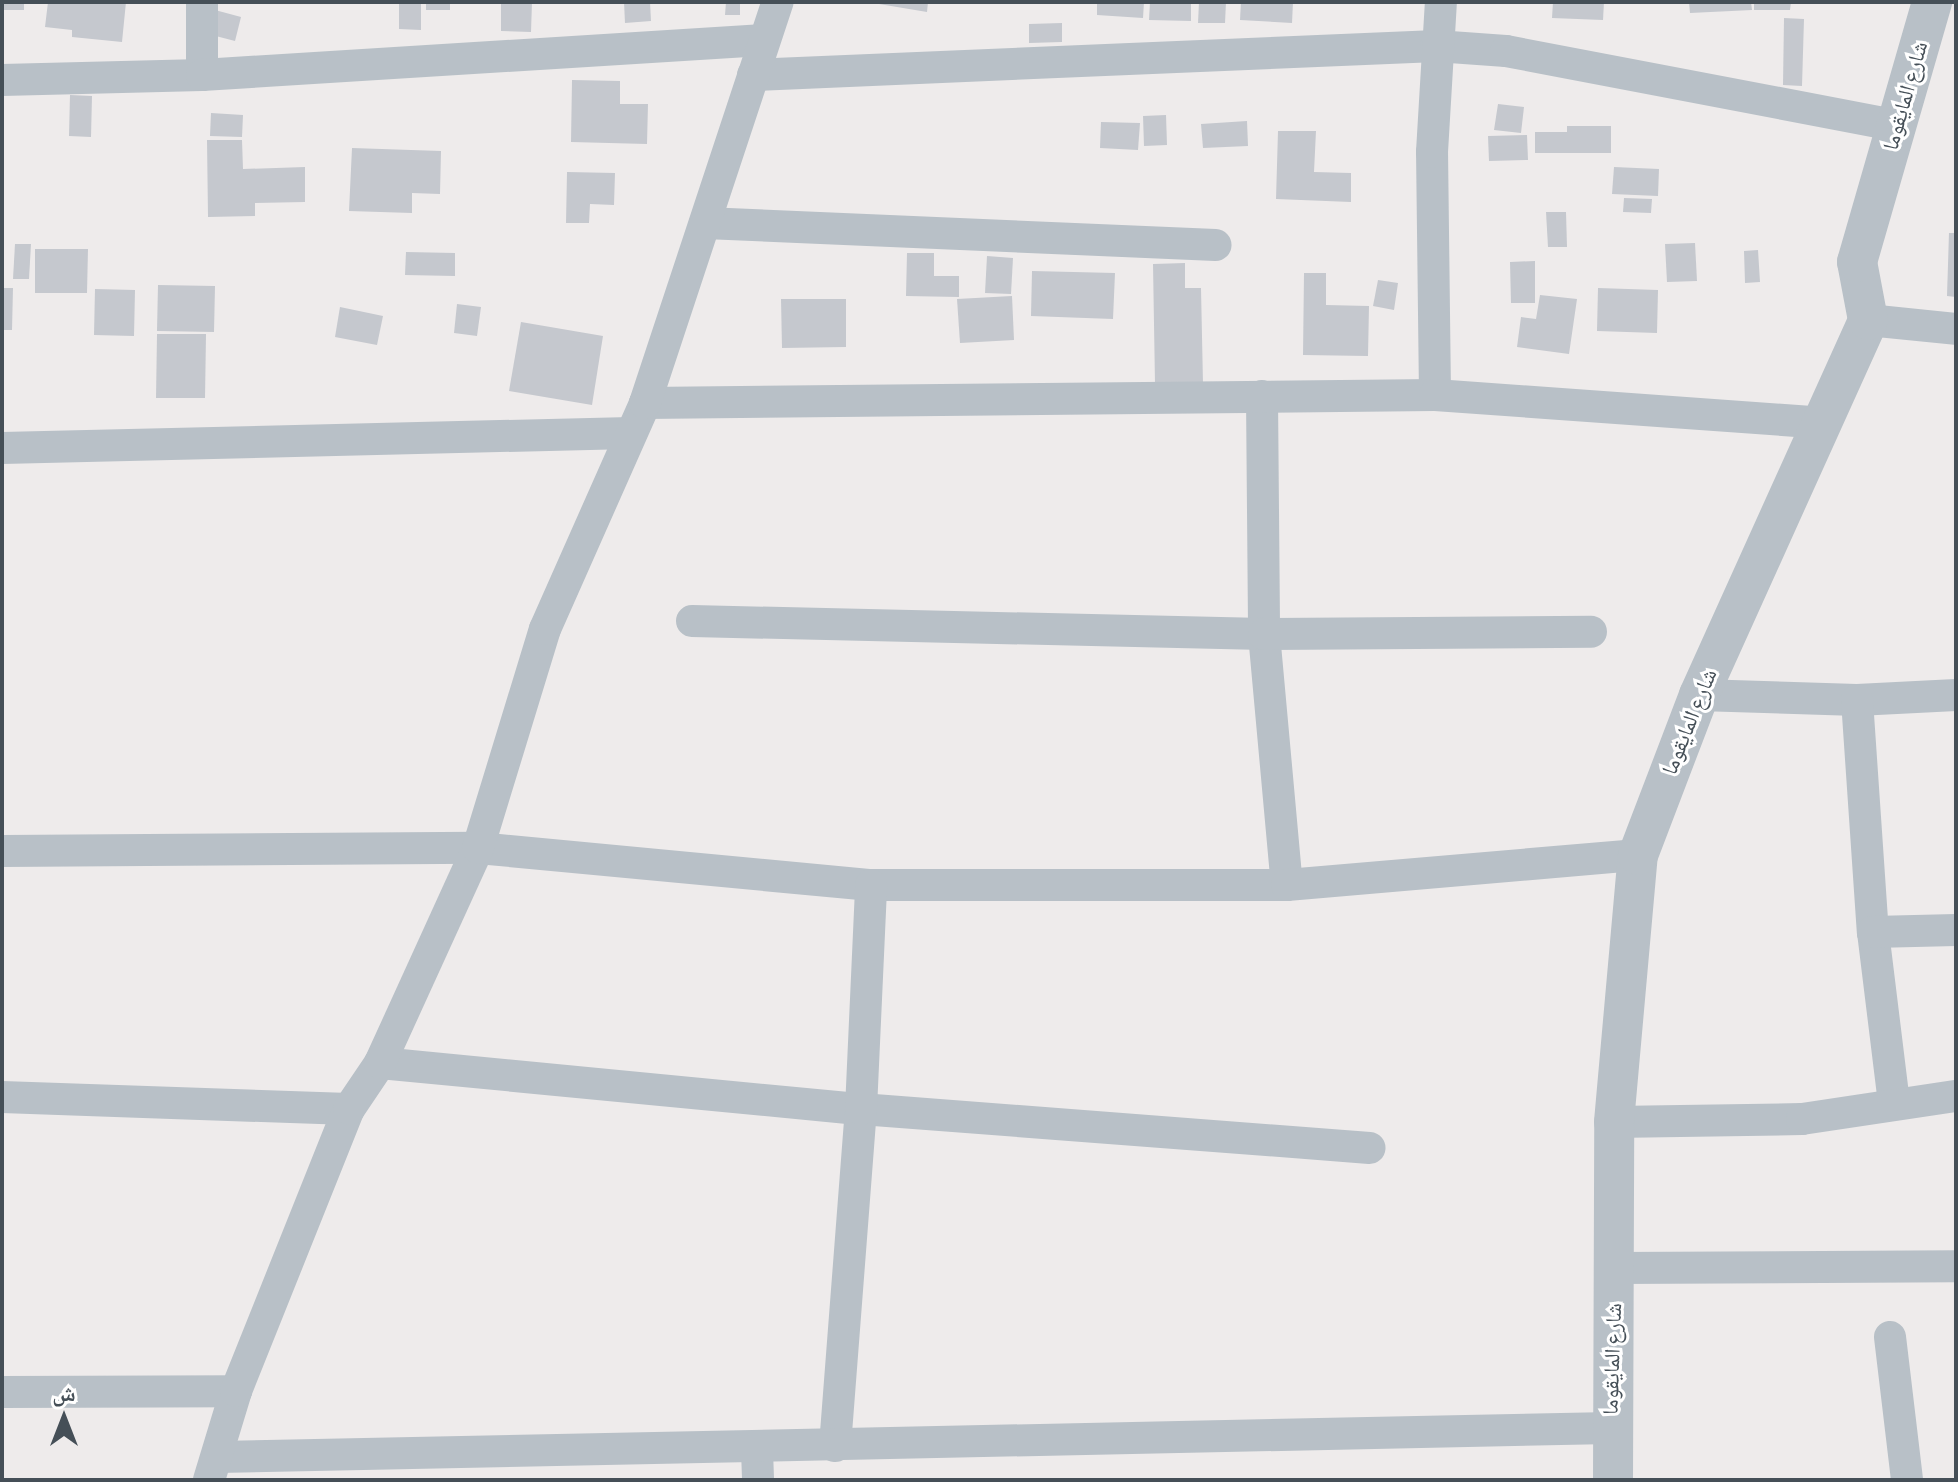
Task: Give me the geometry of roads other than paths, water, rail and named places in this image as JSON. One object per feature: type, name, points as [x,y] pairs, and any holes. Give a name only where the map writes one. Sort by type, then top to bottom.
[{"type":"street","points":[[202,2],[202,75]]},
{"type":"street","points":[[778,2],[645,403],[545,629],[478,848],[380,1063],[349,1109],[236,1391],[213,1469],[758,1465],[835,1446],[1611,1428]]},
{"type":"street","points":[[1435,395],[1432,152],[1441,2]]},
{"type":"street","name":"شارع المايقوما","points":[[1613,1480],[1611,1428],[1616,1268],[1614,1122],[1638,855],[1699,695],[1825,423],[1868,320],[1857,262],[1899,126],[1932,2]]},
{"type":"street","points":[[2,80],[202,75],[764,40]]},
{"type":"street","points":[[753,75],[1436,46],[1535,56],[1899,126]]},
{"type":"street","points":[[705,223],[1216,245]]},
{"type":"street","points":[[1868,320],[1956,329]]},
{"type":"street","points":[[645,403],[1435,395],[1825,423]]},
{"type":"street","points":[[1262,396],[1264,634],[1287,885]]},
{"type":"street","points":[[2,448],[631,433]]},
{"type":"street","points":[[692,621],[1264,634],[1591,632]]},
{"type":"street","points":[[1699,695],[1857,700],[1956,695]]},
{"type":"street","points":[[1857,700],[1873,932],[1894,1102]]},
{"type":"street","points":[[2,851],[478,848],[871,885],[1287,885],[1638,855]]},
{"type":"street","points":[[835,1446],[861,1109],[871,885]]},
{"type":"street","points":[[1873,932],[1956,930]]},
{"type":"street","points":[[380,1063],[861,1109],[1370,1148]]},
{"type":"street","points":[[1614,1122],[1802,1119],[1894,1102],[1956,1096]]},
{"type":"street","points":[[2,1097],[349,1109]]},
{"type":"street","points":[[1616,1268],[1956,1266]]},
{"type":"street","points":[[1890,1337],[1907,1480]]},
{"type":"street","points":[[2,1392],[236,1391]]}]
